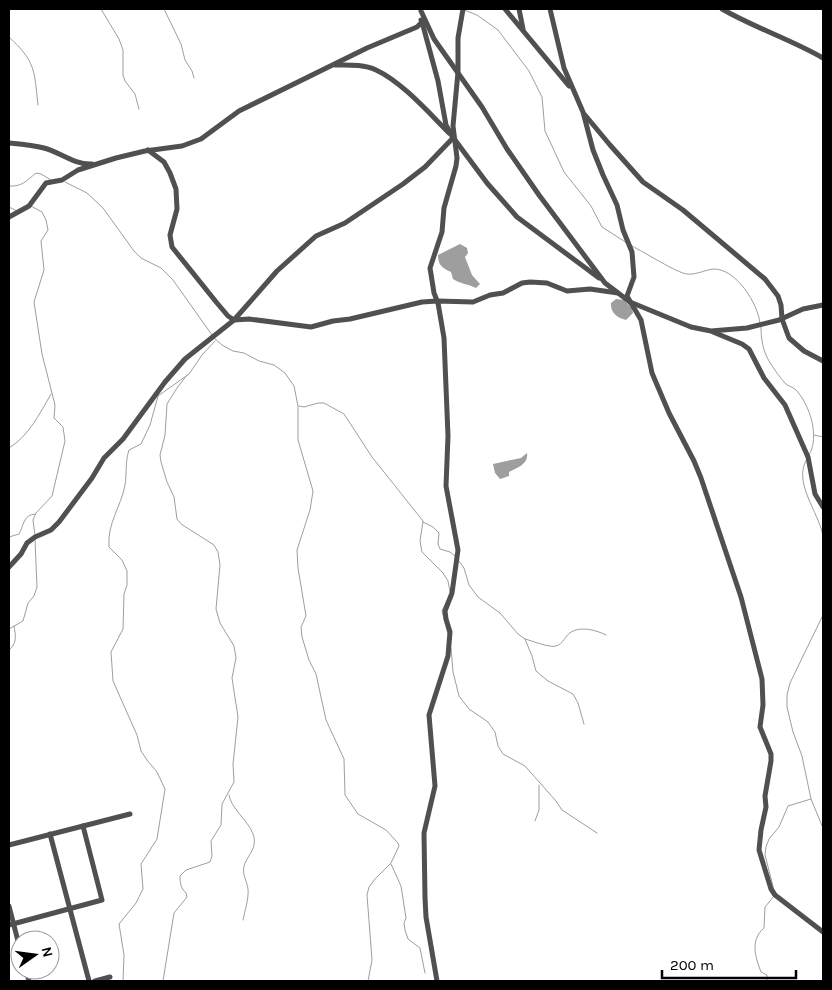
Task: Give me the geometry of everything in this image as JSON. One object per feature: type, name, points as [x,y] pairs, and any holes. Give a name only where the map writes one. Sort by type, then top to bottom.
[{"type":"street","points":[[437,981],[426,918],[425,898],[424,833],[435,786],[429,715],[448,656],[450,632],[445,611],[452,593],[458,550],[446,486],[448,436],[444,338],[430,268],[442,232],[444,208],[456,166],[457,158],[453,138],[458,72],[458,38],[463,9]]},
{"type":"street","points":[[505,9],[572,91]]},
{"type":"street","points":[[519,9],[523,30]]},
{"type":"street","points":[[550,9],[564,68],[572,91],[583,112],[643,182],[682,210],[765,279],[778,296],[785,330],[796,345],[823,361]]},
{"type":"street","points":[[722,9],[743,21],[807,48],[823,58]]},
{"type":"street","points":[[421,10],[434,40],[482,107],[538,195],[605,283]]},
{"type":"street","points":[[421,10],[422,22],[438,81],[446,125],[453,138]]},
{"type":"street","points":[[9,217],[29,206],[46,183],[62,180],[78,170],[148,150],[182,146],[201,139],[239,110],[367,48],[417,27],[422,22]]},
{"type":"street","points":[[332,65],[353,65],[377,71],[418,102],[453,138],[517,217],[629,301],[691,327],[711,331],[742,344],[749,349],[764,378],[785,405],[808,457],[815,494],[823,507]]},
{"type":"street","points":[[583,112],[593,150],[617,205],[622,230],[632,252],[634,277],[627,293],[629,301],[641,320],[646,352],[652,373],[669,413],[701,478],[741,597],[762,679],[763,705],[760,727],[771,754],[765,796],[766,807],[761,830],[760,859],[770,889],[823,932]]},
{"type":"street","points":[[9,568],[21,554],[27,543],[51,530],[59,522],[92,478],[104,458],[123,439],[165,382],[185,359],[234,320],[277,270],[316,236],[345,223],[403,184],[425,167],[453,138]]},
{"type":"street","points":[[9,142],[46,148],[69,159],[87,164],[100,164]]},
{"type":"street","points":[[148,150],[164,162],[176,189],[177,209],[170,235],[172,247],[228,316],[234,320],[249,319],[311,327],[436,301],[473,302],[490,295],[503,293],[522,283],[530,282],[547,283],[567,292],[599,289],[618,293]]},
{"type":"street","points":[[711,331],[747,328],[782,319],[804,309],[823,305]]},
{"type":"street","points":[[9,845],[130,814]]},
{"type":"street","points":[[9,906],[11,924],[102,900],[83,826]]},
{"type":"street","points":[[50,834],[89,981]]},
{"type":"street","points":[[95,981],[110,977]]},
{"type":"shaded area","points":[[460,244],[467,248],[468,253],[465,257],[472,275],[480,284],[476,288],[453,279],[451,272],[440,264],[438,255]]},
{"type":"shaded area","points":[[616,299],[624,300],[632,308],[633,313],[626,320],[617,316],[612,310],[611,303]]},
{"type":"shaded area","points":[[527,453],[524,463],[509,472],[509,476],[500,479],[495,473],[493,464],[521,458]]},
{"type":"waterway","points":[[101,9],[119,39],[123,50],[123,75],[125,81],[135,94],[139,109]]},
{"type":"waterway","points":[[164,9],[181,44],[185,60],[194,78]]},
{"type":"waterway","points":[[464,10],[477,15],[498,30],[529,71],[542,97],[545,131],[564,172],[591,206],[602,227],[627,243]]},
{"type":"waterway","points":[[9,37],[24,53],[32,67],[38,105]]},
{"type":"waterway","points":[[9,186],[21,184],[36,173],[51,180]]},
{"type":"waterway","points":[[65,182],[87,193],[103,208],[134,251],[141,258],[161,268],[173,280],[212,335]]},
{"type":"waterway","points":[[31,206],[42,212],[48,230],[41,241],[44,270],[34,302],[42,354],[55,405],[54,418],[63,427],[65,441],[52,496],[36,513],[33,520],[35,535]]},
{"type":"waterway","points":[[9,207],[17,211]]},
{"type":"waterway","points":[[632,246],[682,273],[694,274],[713,269],[722,270],[730,274],[750,297],[760,323]]},
{"type":"waterway","points":[[761,327],[763,345],[769,361],[784,382],[795,389],[801,396],[809,412],[814,439],[809,455]]},
{"type":"waterway","points":[[214,338],[233,351],[244,353],[259,361],[274,365],[285,373],[294,386],[298,406],[298,440],[313,491],[310,510],[297,550],[306,616],[301,627],[302,637],[309,660],[316,674],[326,720],[344,759],[345,795],[358,814],[386,830],[399,846],[391,863],[369,887],[367,895],[372,960],[368,981]]},
{"type":"waterway","points":[[123,981],[124,955],[119,924],[136,903],[143,889],[141,864],[157,839],[165,789],[157,772],[141,751],[137,735],[113,681],[111,652],[123,629],[127,571],[122,560],[109,547],[110,530],[125,485],[129,450],[141,444],[150,425],[158,396],[189,374],[202,355],[215,341]]},
{"type":"waterway","points":[[163,981],[174,913],[187,897],[181,886],[180,876],[186,870],[210,862],[212,856],[211,841],[221,825],[222,804],[234,782],[233,764],[238,717],[232,678],[236,658],[234,646],[220,623],[216,609],[220,565],[218,552],[214,545],[181,524],[177,519],[174,497],[161,462],[160,455],[165,435],[167,404],[187,375]]},
{"type":"waterway","points":[[9,448],[28,431],[51,394]]},
{"type":"waterway","points":[[299,406],[304,407],[324,403],[344,414],[372,457],[423,521],[420,541],[422,552],[443,573],[448,581],[450,592]]},
{"type":"waterway","points":[[814,435],[823,437]]},
{"type":"waterway","points":[[807,459],[803,468],[804,487],[823,536]]},
{"type":"waterway","points":[[9,537],[19,534],[26,518],[35,514]]},
{"type":"waterway","points":[[423,522],[433,527],[439,533],[438,544],[440,549],[450,552],[455,556]]},
{"type":"waterway","points":[[9,629],[23,621],[28,603],[34,596],[37,587],[35,539]]},
{"type":"waterway","points":[[459,561],[464,568],[469,585],[478,597],[500,613],[518,634],[525,639],[536,671],[548,681],[573,694],[578,703],[584,724]]},
{"type":"waterway","points":[[448,598],[442,611],[448,634]]},
{"type":"waterway","points":[[823,615],[790,683],[787,695],[787,707],[793,732],[802,756],[811,799],[823,828]]},
{"type":"waterway","points":[[9,650],[15,640],[14,626]]},
{"type":"waterway","points":[[525,639],[556,646],[571,632],[579,629],[593,630],[606,635]]},
{"type":"waterway","points":[[451,648],[453,672],[459,696],[469,709],[488,722],[495,732],[498,746],[503,754],[525,766],[562,810],[597,833]]},
{"type":"waterway","points":[[535,821],[539,810],[539,785]]},
{"type":"waterway","points":[[229,795],[233,805],[251,829],[254,839],[253,847],[244,866],[248,893],[243,920]]},
{"type":"waterway","points":[[774,890],[765,855],[769,839],[779,827],[788,806],[811,799]]},
{"type":"waterway","points":[[391,864],[401,886],[406,918],[404,923],[405,930],[408,939],[420,948],[425,973]]},
{"type":"waterway","points":[[767,981],[767,975],[761,972],[757,960],[755,943],[764,928],[765,907],[774,896]]}]
